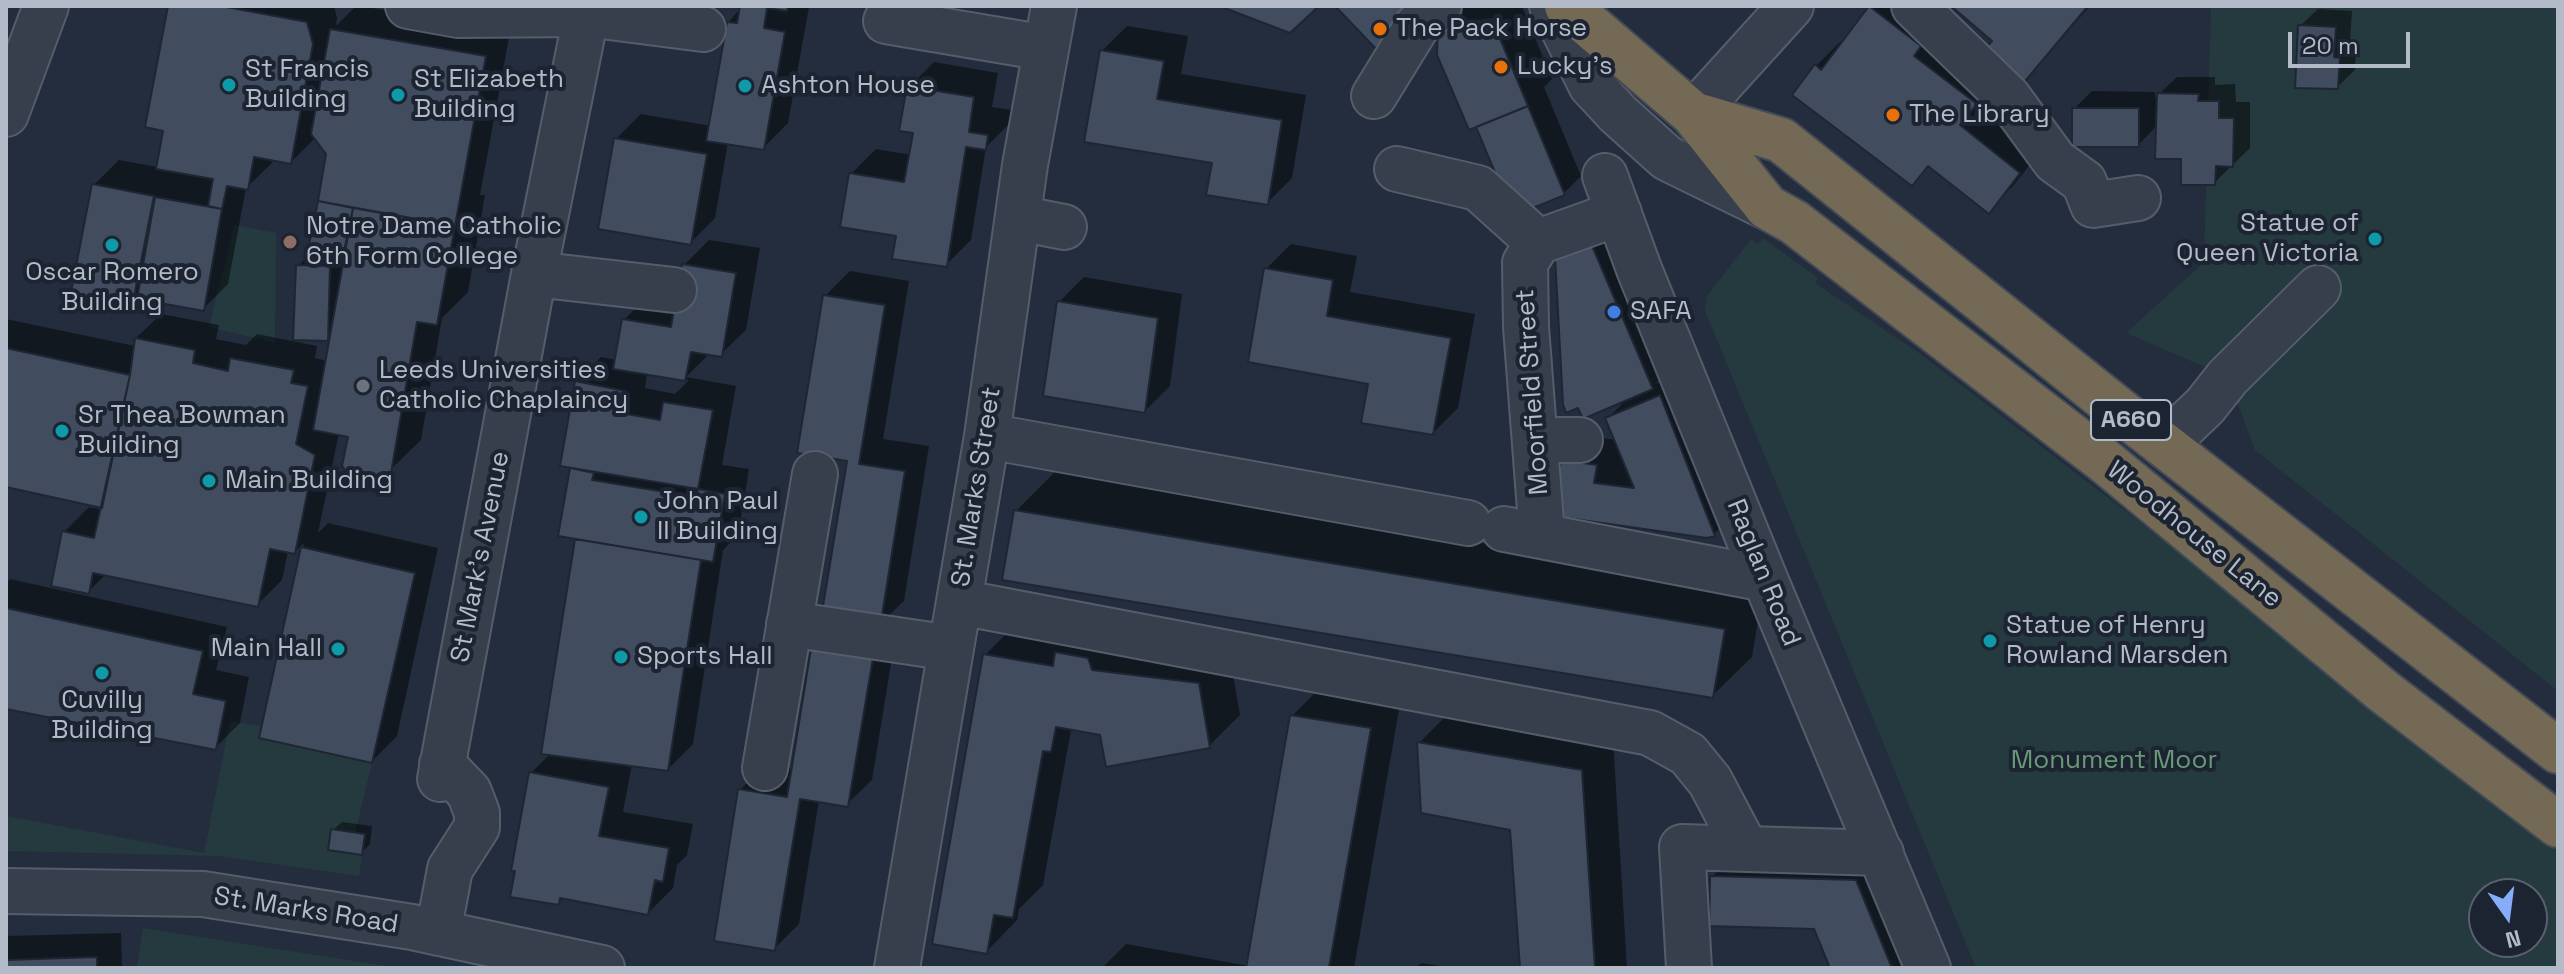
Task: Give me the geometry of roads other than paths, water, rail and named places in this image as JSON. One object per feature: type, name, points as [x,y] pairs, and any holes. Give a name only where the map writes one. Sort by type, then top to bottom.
[{"type":"highway","name":"Woodhouse Lane","points":[[1567,6],[1693,114],[1767,207],[1794,222],[2107,463],[2383,691],[2558,825]]},
{"type":"highway","name":"Woodhouse Lane","points":[[1693,114],[1781,140],[2164,445],[2558,751]]},
{"type":"street","points":[[6,114],[46,6]]},
{"type":"street","points":[[408,6],[458,15],[587,10],[703,29]]},
{"type":"street","points":[[1374,96],[1417,26],[1439,6]]},
{"type":"street","points":[[1552,6],[1591,85],[1618,114],[1667,158],[1767,207]]},
{"type":"street","points":[[1693,114],[1791,6]]},
{"type":"street","points":[[1914,6],[2008,97],[2055,161],[2084,182],[2093,205],[2138,198]]},
{"type":"street","name":"St Mark's Avenue","points":[[438,933],[450,869],[477,827],[477,813],[469,792],[441,772],[587,10]]},
{"type":"street","points":[[886,21],[1050,27]]},
{"type":"street","name":"St. Marks Street","points":[[897,968],[987,436],[1018,218],[1050,27]]},
{"type":"street","points":[[1397,169],[1478,188],[1519,256]]},
{"type":"street","name":"Raglan Road","points":[[1519,256],[1612,194],[1639,269],[1765,579],[1928,968]]},
{"type":"street","points":[[1018,218],[1064,227]]},
{"type":"street","name":"Moorfield Street","points":[[1505,529],[1535,440],[1519,256]]},
{"type":"street","points":[[534,274],[674,290]]},
{"type":"street","points":[[2164,445],[2318,288]]},
{"type":"street","points":[[987,436],[1765,579]]},
{"type":"street","points":[[1535,440],[1580,440]]},
{"type":"street","points":[[765,768],[815,474]]},
{"type":"street","points":[[959,602],[1650,733],[1688,754],[1710,781],[1746,849]]},
{"type":"street","points":[[789,624],[951,648]]},
{"type":"street","points":[[1689,968],[1682,847],[1881,853]]},
{"type":"street","name":"St. Marks Road","points":[[6,891],[203,894],[438,933],[602,968]]},
{"type":"place","name":"The Pack Horse","points":[[1380,29]]},
{"type":"place","name":"Lucky's","points":[[1501,67]]},
{"type":"place","name":"St Francis Building","points":[[229,85]]},
{"type":"place","name":"Ashton House","points":[[745,86]]},
{"type":"place","name":"St Elizabeth Building","points":[[398,95]]},
{"type":"place","name":"The Library","points":[[1893,115]]},
{"type":"place","name":"Statue of Queen Victoria","points":[[2375,239]]},
{"type":"place","name":"Notre Dame Catholic 6th Form College","points":[[290,242]]},
{"type":"place","name":"Oscar Romero Building","points":[[112,245]]},
{"type":"place","name":"SAFA","points":[[1614,312]]},
{"type":"place","name":"Leeds Universities Catholic Chaplaincy","points":[[363,386]]},
{"type":"place","name":"Sr Thea Bowman Building","points":[[62,431]]},
{"type":"place","name":"Main Building","points":[[209,481]]},
{"type":"place","name":"John Paul II Building","points":[[641,517]]},
{"type":"place","name":"Statue of Henry Rowland Marsden","points":[[1990,641]]},
{"type":"place","name":"Main Hall","points":[[338,649]]},
{"type":"place","name":"Sports Hall","points":[[621,657]]},
{"type":"place","name":"Cuvilly Building","points":[[102,673]]},
{"type":"park label","name":"Monument Moor","points":[[2114,761]]}]
